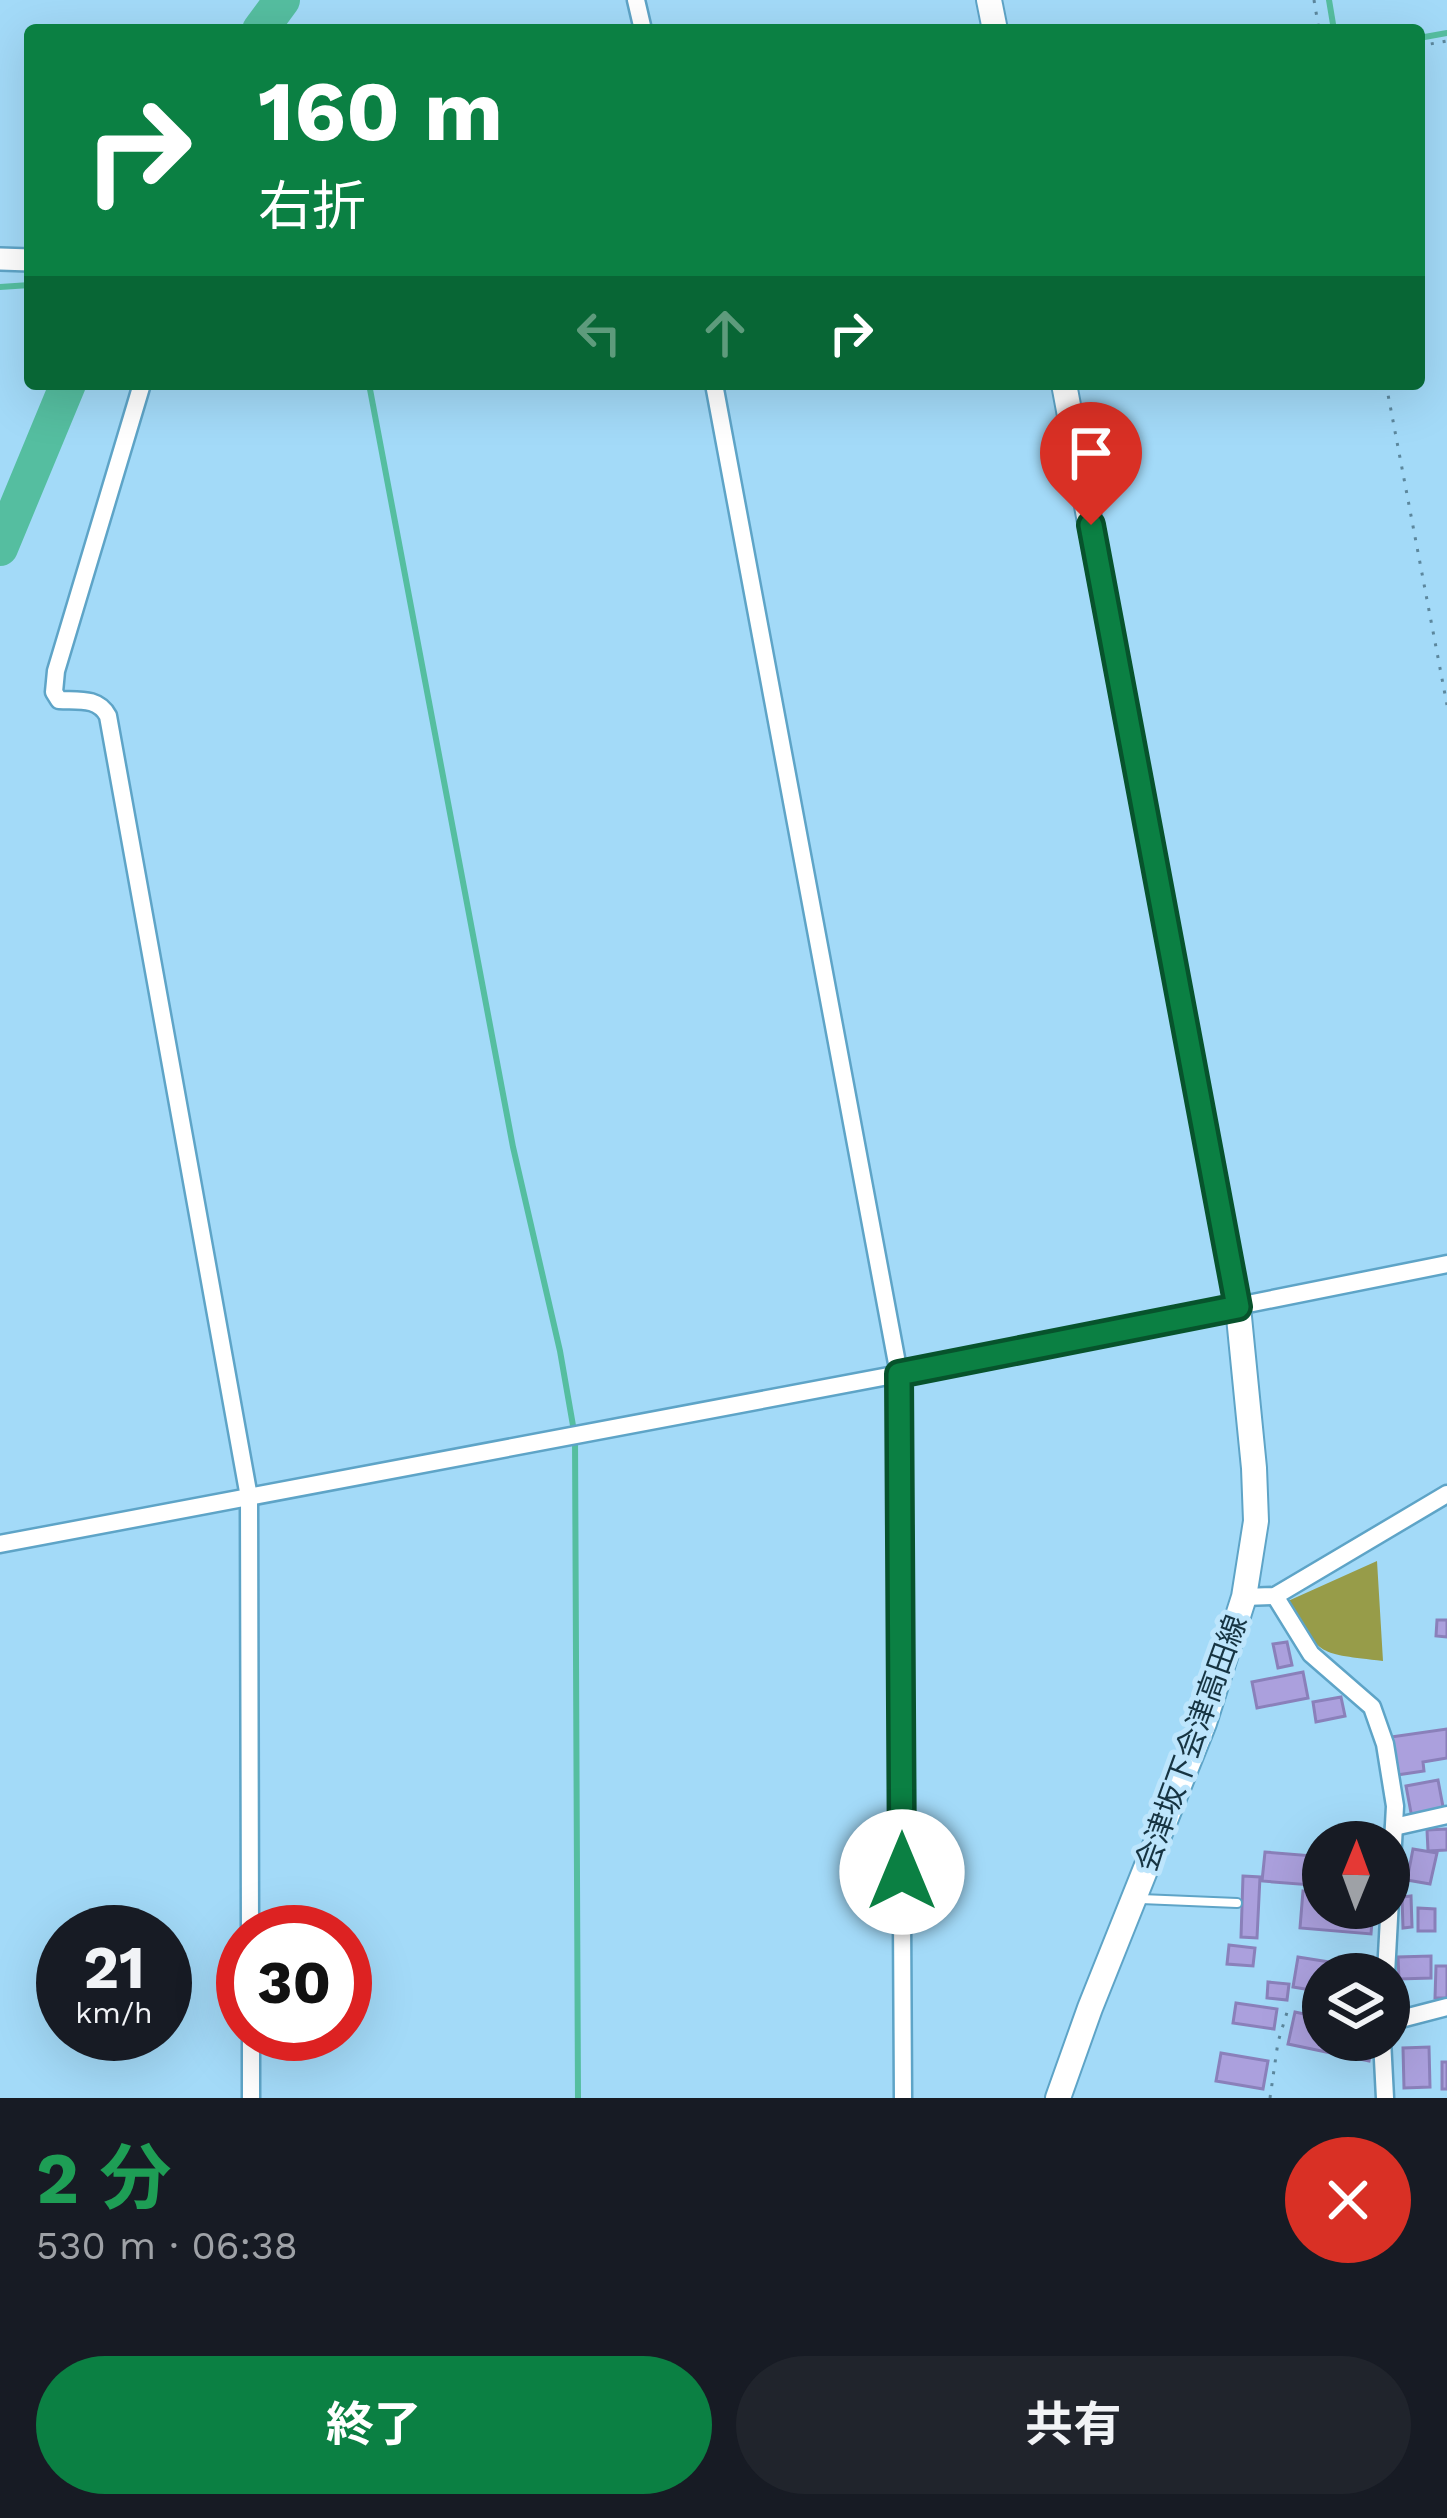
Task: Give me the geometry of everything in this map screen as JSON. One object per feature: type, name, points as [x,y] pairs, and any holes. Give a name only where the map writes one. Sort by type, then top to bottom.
[{"type":"main road","name":"会津坂下会津高田線","points":[[1058,2098],[1204,1723],[1244,1597],[1256,1521],[1238,1307],[1065,390]]},
{"type":"street","points":[[140,390],[56,671],[54,692],[59,700],[96,704],[107,716],[249,1497],[250,1905]]},
{"type":"street","points":[[715,390],[899,1374],[903,2098]]},
{"type":"street","points":[[0,1544],[899,1374],[1447,1264]]},
{"type":"street","points":[[1244,1597],[1275,1596],[1447,1494]]},
{"type":"street","points":[[1275,1596],[1311,1654],[1372,1707],[1385,1744],[1394,1821]]},
{"type":"street","points":[[1410,1823],[1447,1815]]},
{"type":"street","points":[[1410,2016],[1447,2006]]},
{"type":"street","points":[[250,2061],[251,2098]]},
{"type":"street","points":[[1383,2061],[1385,2098]]},
{"type":"lane","points":[[1133,1899],[1237,1903]]},
{"type":"path","points":[[1387,390],[1447,705]]},
{"type":"path","points":[[1270,2098],[1288,2009]]},
{"type":"green space","points":[[1377,1561],[1383,1661],[1333,1654],[1315,1643],[1288,1601]]},
{"type":"building","points":[[1437,1620],[1447,1620],[1447,1637],[1436,1636]]},
{"type":"building","points":[[1287,1642],[1292,1665],[1278,1668],[1273,1644]]},
{"type":"building","points":[[1303,1672],[1308,1698],[1257,1708],[1252,1682]]},
{"type":"building","points":[[1341,1697],[1345,1716],[1316,1722],[1313,1702]]},
{"type":"building","points":[[1447,1729],[1447,1758],[1423,1762],[1424,1771],[1397,1775],[1391,1737]]},
{"type":"building","points":[[1438,1780],[1444,1812],[1412,1818],[1406,1786]]},
{"type":"building","points":[[1447,1829],[1447,1850],[1428,1851],[1427,1830]]},
{"type":"building","points":[[1413,1849],[1437,1853],[1430,1884],[1410,1881]]},
{"type":"building","points":[[1265,1852],[1302,1855],[1302,1884],[1262,1881]]},
{"type":"building","points":[[1243,1876],[1260,1877],[1257,1938],[1241,1937]]},
{"type":"building","points":[[1418,1908],[1435,1909],[1435,1931],[1418,1931]]},
{"type":"building","points":[[1312,1929],[1371,1929],[1371,1934]]},
{"type":"building","points":[[1229,1945],[1255,1948],[1253,1966],[1227,1964]]},
{"type":"building","points":[[1431,1956],[1431,1978],[1410,1979],[1410,1957]]},
{"type":"building","points":[[1298,1957],[1302,1958],[1302,1988],[1293,1987]]},
{"type":"building","points":[[1436,1966],[1447,1966],[1447,1998],[1435,1998]]},
{"type":"building","points":[[1268,1982],[1289,1984],[1287,2000],[1267,1998]]},
{"type":"building","points":[[1236,2003],[1277,2009],[1274,2029],[1233,2023]]},
{"type":"building","points":[[1295,2012],[1302,2014],[1302,2047],[1288,2044]]},
{"type":"building","points":[[1429,2047],[1430,2087],[1404,2088],[1403,2061],[1410,2061],[1410,2048]]},
{"type":"building","points":[[1221,2053],[1268,2061],[1263,2089],[1216,2081]]},
{"type":"building","points":[[1442,2062],[1447,2062],[1447,2089],[1442,2089]]},
{"type":"waterway","points":[[264,24],[282,0]]},
{"type":"waterway","points":[[1329,0],[1333,24]]},
{"type":"waterway","points":[[1425,37],[1447,33]]},
{"type":"waterway","points":[[0,287],[24,285]]},
{"type":"waterway","points":[[0,548],[66,390]]},
{"type":"waterway","points":[[370,390],[513,1147],[575,1437],[578,2098]]},
{"type":"route","points":[[902,1872],[899,1374],[1238,1307],[1091,525]]}]
